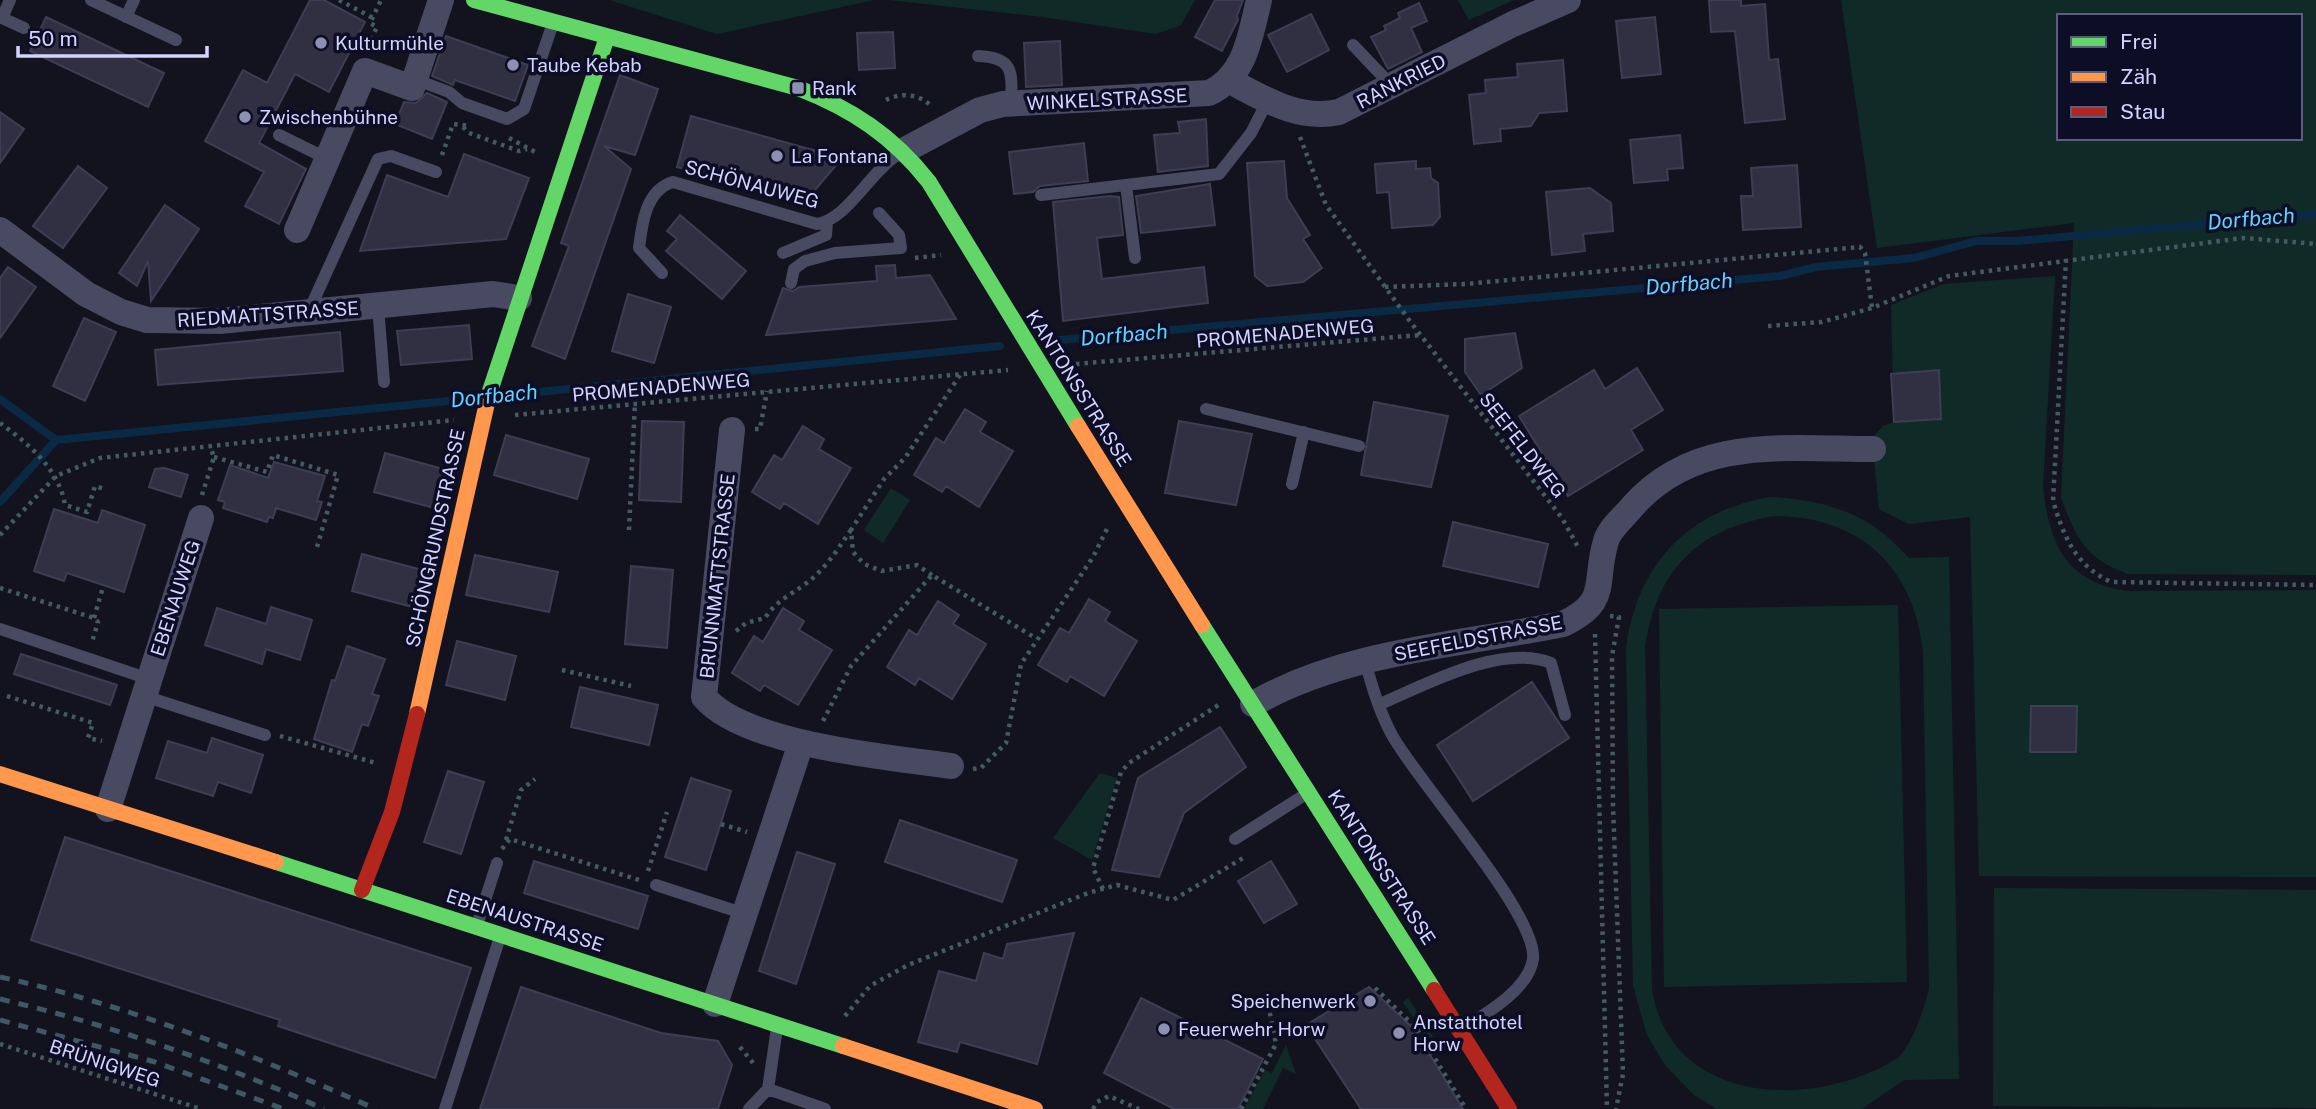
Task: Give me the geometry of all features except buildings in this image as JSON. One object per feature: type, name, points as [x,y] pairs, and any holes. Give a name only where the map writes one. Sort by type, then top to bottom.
[{"type":"street","points":[[297,230],[365,71],[412,88],[441,0]]},
{"type":"street","name":"KANTONSSTRASSE","points":[[474,0],[799,88],[832,100],[869,120],[905,150],[929,182],[1124,501],[1242,701],[1309,792],[1460,1030],[1506,1108]]},
{"type":"street","points":[[1230,81],[1245,55],[1259,0]]},
{"type":"street","name":"RANKRIED","points":[[1230,81],[1301,113],[1324,115],[1339,112],[1513,24],[1568,0]]},
{"type":"street","name":"SCHÖNGRUNDSTRASSE","points":[[362,890],[392,811],[409,750],[492,382],[607,37]]},
{"type":"street","name":"WINKELSTRASSE","points":[[905,150],[980,110],[1011,104],[1189,96],[1209,93],[1230,81]]},
{"type":"street","name":"RIEDMATTSTRASSE","points":[[0,230],[86,294],[121,312],[147,320],[220,321],[493,294],[519,298]]},
{"type":"street","name":"BRUNNMATTSTRASSE","points":[[732,429],[704,697],[716,711],[810,737],[951,766]]},
{"type":"street","name":"SEEFELDSTRASSE","points":[[1242,701],[1300,678],[1365,660],[1563,624],[1592,607],[1606,537],[1644,494],[1692,462],[1729,451],[1873,449]]},
{"type":"street","name":"EBENAUWEG","points":[[108,809],[201,518]]},
{"type":"street","points":[[715,1004],[810,737]]},
{"type":"street","name":"EBENAUSTRASSE","points":[[0,774],[477,926],[1035,1109]]},
{"type":"lane","points":[[10,0],[2,18],[24,28]]},
{"type":"lane","points":[[91,0],[176,40]]},
{"type":"lane","points":[[126,17],[134,0]]},
{"type":"lane","points":[[415,79],[449,92],[462,103],[507,119],[513,117],[524,109],[553,22]]},
{"type":"lane","points":[[1353,45],[1392,86]]},
{"type":"lane","points":[[978,55],[990,56],[1008,65],[1012,74],[1011,104]]},
{"type":"lane","points":[[1041,195],[1219,174],[1251,133],[1268,100]]},
{"type":"lane","points":[[279,135],[328,159]]},
{"type":"lane","name":"SCHÖNAUWEG","points":[[662,273],[639,248],[651,195],[661,185],[673,182],[817,224],[826,229],[883,163],[905,150]]},
{"type":"lane","points":[[308,313],[379,159],[391,156],[436,172]]},
{"type":"lane","points":[[1126,185],[1135,258]]},
{"type":"lane","points":[[791,283],[794,269],[805,261],[835,253],[901,248],[899,235],[879,213]]},
{"type":"lane","points":[[783,253],[826,229],[835,253]]},
{"type":"lane","points":[[378,306],[384,383]]},
{"type":"lane","points":[[1206,409],[1359,446]]},
{"type":"lane","points":[[1292,484],[1304,432]]},
{"type":"lane","name":"EBENAUWEG","points":[[0,629],[87,658],[147,688]]},
{"type":"lane","points":[[1380,704],[1456,672],[1514,657],[1534,656],[1551,663],[1565,715]]},
{"type":"lane","points":[[1365,660],[1392,735],[1513,907],[1533,951],[1529,972],[1514,990],[1460,1030]]},
{"type":"lane","points":[[147,688],[265,735]]},
{"type":"lane","points":[[1235,839],[1309,792]]},
{"type":"lane","points":[[477,926],[497,863]]},
{"type":"lane","points":[[656,885],[745,914]]},
{"type":"lane","points":[[444,1109],[501,934]]},
{"type":"lane","points":[[749,1109],[768,1088],[778,1024]]},
{"type":"lane","points":[[768,1088],[825,1109]]},
{"type":"path","points":[[339,0],[373,18]]},
{"type":"path","points":[[365,71],[364,54],[377,27],[370,23],[382,0]]},
{"type":"path","points":[[884,101],[892,97],[919,97],[935,110]]},
{"type":"path","points":[[1301,113],[1300,139],[1326,205],[1385,287],[1466,284],[1860,247],[1865,253],[1872,308]]},
{"type":"path","points":[[436,172],[453,124],[479,137],[545,156]]},
{"type":"path","points":[[462,127],[471,125],[484,130]]},
{"type":"path","points":[[496,134],[522,143],[527,149]]},
{"type":"path","points":[[1769,326],[1822,322],[1872,308],[1949,276],[2243,238],[2316,244]]},
{"type":"path","points":[[901,248],[912,258],[945,254]]},
{"type":"path","points":[[2066,259],[2053,501],[2063,534],[2077,558],[2093,573],[2111,582],[2316,585]]},
{"type":"path","name":"SEEFELDWEG","points":[[1385,287],[1562,518],[1584,556],[1600,576]]},
{"type":"path","name":"PROMENADENWEG","points":[[1067,365],[1421,335]]},
{"type":"path","name":"PROMENADENWEG","points":[[56,476],[100,458],[483,416],[1019,369]]},
{"type":"path","points":[[734,632],[746,623],[765,618],[780,598],[800,589],[821,571],[884,479],[905,458],[961,374]]},
{"type":"path","points":[[629,530],[635,402]]},
{"type":"path","points":[[0,423],[29,447],[56,476],[65,505],[87,512],[95,486],[104,489]]},
{"type":"path","points":[[201,518],[202,496],[214,457],[210,446]]},
{"type":"path","points":[[214,457],[267,472],[273,454],[338,475],[317,547]]},
{"type":"path","points":[[0,535],[56,476]]},
{"type":"path","points":[[951,766],[981,768],[1006,743],[1021,664],[1067,598],[1111,524]]},
{"type":"path","points":[[851,530],[853,552],[864,564],[882,571],[917,565],[1037,639]]},
{"type":"path","points":[[810,737],[851,666],[932,575]]},
{"type":"path","points":[[94,618],[103,587]]},
{"type":"path","points":[[0,588],[94,618],[98,622],[87,658]]},
{"type":"path","points":[[1599,613],[1619,617],[1612,656],[1613,805],[1623,1074],[1616,1109]]},
{"type":"path","points":[[1597,622],[1600,936],[1607,1109]]},
{"type":"path","points":[[562,670],[631,686]]},
{"type":"path","points":[[7,696],[93,723],[88,738],[101,743],[105,731]]},
{"type":"path","points":[[1103,889],[1093,868],[1121,772],[1129,763],[1242,701]]},
{"type":"path","points":[[265,735],[290,737],[389,767]]},
{"type":"path","points":[[497,863],[521,790],[535,779]]},
{"type":"path","points":[[506,841],[510,839],[645,881],[667,812]]},
{"type":"path","points":[[721,824],[757,835]]},
{"type":"path","points":[[834,1042],[843,1020],[870,986],[920,960],[1116,885],[1173,900],[1251,853]]},
{"type":"path","points":[[1375,988],[1417,1029],[1466,1109]]},
{"type":"path","points":[[1241,1109],[1276,1044],[1266,994]]},
{"type":"path","name":"BRÜNIGWEG","points":[[0,1044],[201,1109]]},
{"type":"path","points":[[733,1045],[744,1049],[757,1068]]},
{"type":"path","points":[[1093,1109],[1097,1102],[1110,1096],[1139,1109]]},
{"type":"green space","points":[[609,0],[874,0],[717,34]]},
{"type":"green space","points":[[889,0],[1195,0],[1181,25],[1156,34],[1035,16]]},
{"type":"green space","points":[[1458,0],[1514,0],[1469,20]]},
{"type":"green space","points":[[1841,0],[2316,0],[2316,575],[2128,574],[2101,561],[2084,546],[2072,526],[2061,498],[2074,223],[1877,248]]},
{"type":"green space","points":[[2055,276],[2043,486],[2050,525],[2064,556],[2075,569],[2089,579],[2127,591],[2316,590],[2316,877],[1979,876],[1970,517],[1909,524],[1879,509],[1872,438],[1883,426],[1894,422],[1891,305],[1944,284]]},
{"type":"green space","points":[[891,488],[910,500],[883,543],[864,530]]},
{"type":"green space","points":[[1770,497],[1829,506],[1847,512],[1879,530],[1909,558],[1949,557],[1959,1079],[1904,1080],[1862,1109],[1717,1109],[1694,1095],[1665,1065],[1647,1035],[1633,986],[1626,648],[1632,618],[1641,591],[1671,547],[1691,529],[1740,504]],"holes":[[[1773,516],[1804,518],[1831,525],[1856,536],[1877,552],[1894,571],[1908,594],[1917,621],[1923,652],[1929,989],[1914,1034],[1899,1057],[1867,1074],[1830,1085],[1791,1090],[1753,1088],[1718,1077],[1688,1058],[1665,1029],[1652,990],[1645,647],[1659,596],[1670,575],[1702,543],[1746,522]]]},
{"type":"green space","points":[[1898,605],[1907,982],[1664,987],[1659,609]]},
{"type":"green space","points":[[1100,773],[1117,778],[1092,860],[1053,838]]},
{"type":"green space","points":[[1994,888],[2316,890],[2316,1108],[1993,1106]]},
{"type":"green space","points":[[1408,998],[1435,1040],[1430,1044],[1403,1002]]},
{"type":"green space","points":[[1286,1045],[1296,1074],[1283,1068],[1263,1109],[1244,1109],[1265,1070],[1272,1073]]},
{"type":"waterway","name":"Dorfbach","points":[[1059,340],[1780,276],[1816,267],[1914,258],[1976,241],[2017,241],[2316,214]]},
{"type":"waterway","name":"Dorfbach","points":[[499,396],[1000,346]]},
{"type":"waterway","name":"Dorfbach","points":[[0,399],[56,440],[479,398]]},
{"type":"waterway","points":[[0,502],[56,440]]},
{"type":"railway","points":[[0,977],[144,1017],[284,1070],[376,1109]]},
{"type":"railway","points":[[0,999],[165,1046],[324,1109]]},
{"type":"railway","points":[[0,1020],[155,1062],[284,1109]]},
{"type":"traffic: fast","points":[[474,0],[798,88],[836,105],[870,126],[901,151],[929,182],[1078,426]]},
{"type":"traffic: fast","points":[[489,394],[607,37]]},
{"type":"traffic: fast","points":[[1202,625],[1434,990]]},
{"type":"traffic: fast","points":[[276,862],[843,1046]]},
{"type":"traffic: slow","points":[[417,714],[489,394]]},
{"type":"traffic: slow","points":[[1078,426],[1202,625]]},
{"type":"traffic: slow","points":[[0,774],[276,862]]},
{"type":"traffic: slow","points":[[843,1046],[1035,1109]]},
{"type":"traffic: jam","points":[[362,890],[392,812],[417,714]]},
{"type":"traffic: jam","points":[[1434,990],[1509,1109]]},
{"type":"place","name":"Kulturmühle","points":[[321,43]]},
{"type":"place","name":"Taube Kebab","points":[[513,65]]},
{"type":"place","name":"Rank","points":[[798,88]]},
{"type":"place","name":"Zwischenbühne","points":[[245,117]]},
{"type":"place","name":"La Fontana","points":[[777,156]]},
{"type":"place","name":"Speichenwerk","points":[[1370,1001]]},
{"type":"place","name":"Feuerwehr Horw","points":[[1164,1029]]},
{"type":"place","name":"Anstatthotel Horw","points":[[1399,1033]]}]
